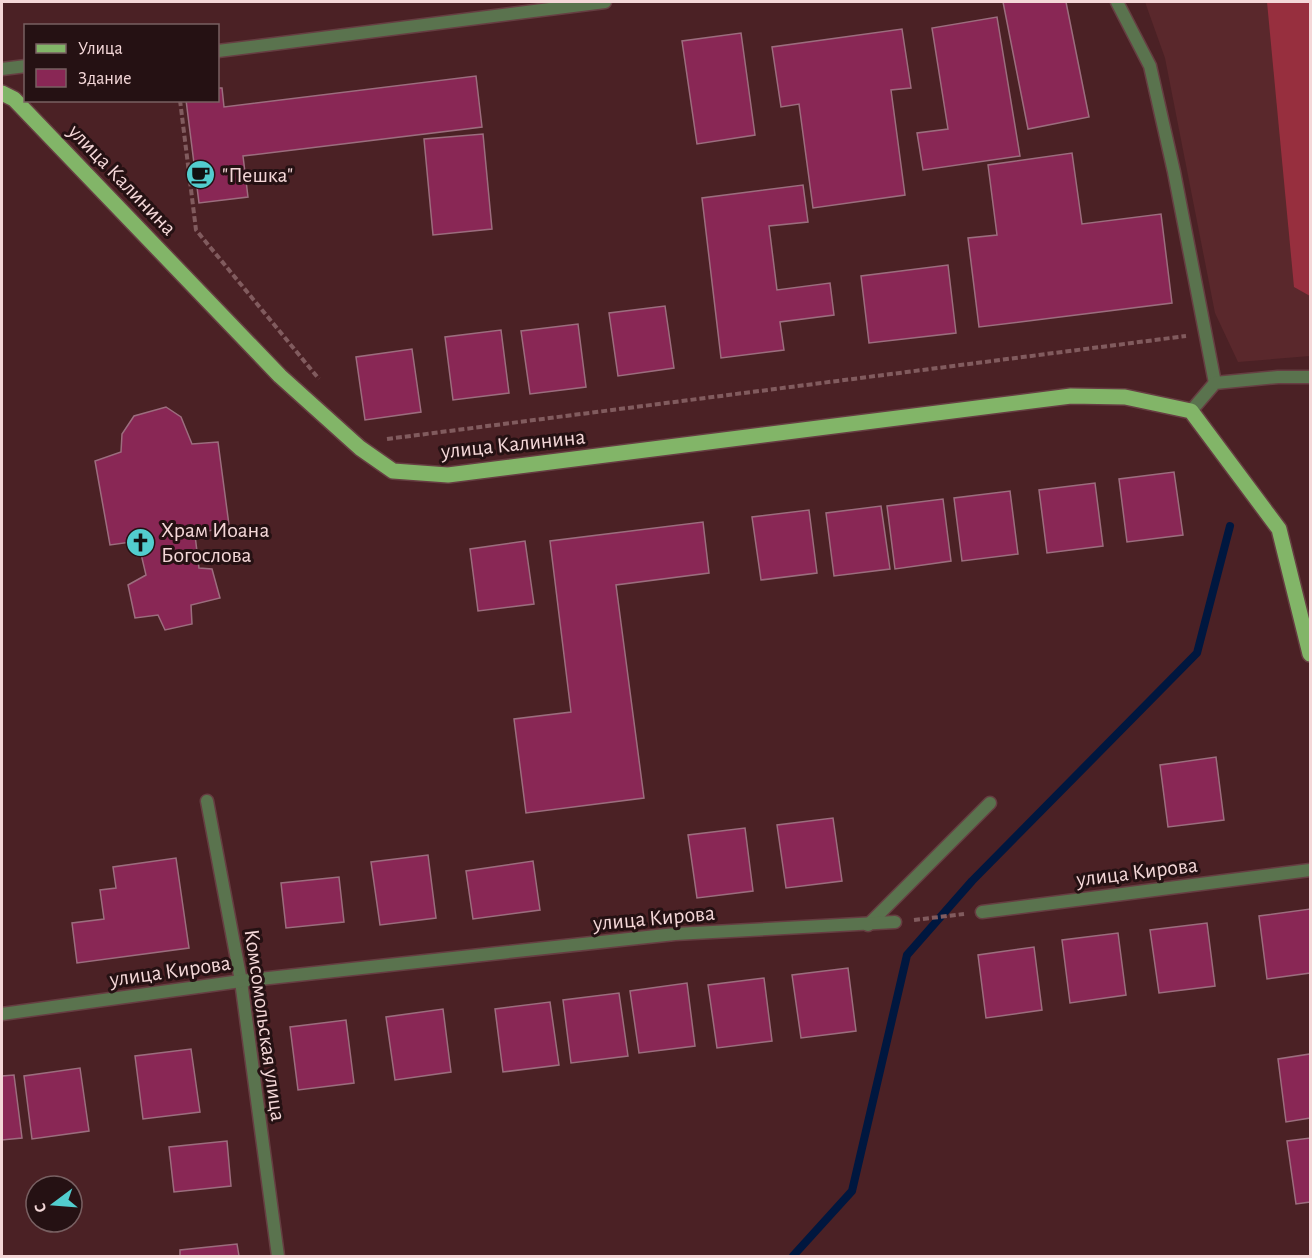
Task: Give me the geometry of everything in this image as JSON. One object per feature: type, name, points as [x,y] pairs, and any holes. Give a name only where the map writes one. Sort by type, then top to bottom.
[{"type":"main road","name":"улица Калинина","points":[[2,93],[14,99],[79,164],[280,376],[360,448],[393,471],[448,475],[1071,396],[1125,397],[1191,411]]},
{"type":"main road","points":[[1191,411],[1279,529],[1311,654]]},
{"type":"street","points":[[219,51],[605,2]]},
{"type":"street","points":[[1117,2],[1150,66],[1174,172],[1215,383]]},
{"type":"street","points":[[2,69],[24,66]]},
{"type":"street","points":[[1191,411],[1215,383],[1278,377],[1311,378]]},
{"type":"street","name":"Комсомольская улица","points":[[207,801],[241,981],[278,1257]]},
{"type":"street","points":[[868,925],[990,803]]},
{"type":"street","name":"улица Кирова","points":[[982,912],[1311,870]]},
{"type":"street","name":"улица Кирова","points":[[2,1014],[241,981],[675,934],[895,922]]},
{"type":"path","points":[[180,102],[196,230],[325,386]]},
{"type":"path","points":[[382,440],[1205,334]]},
{"type":"path","points":[[895,922],[982,912]]},
{"type":"shaded area","points":[[1145,2],[1289,2],[1310,269],[1310,356],[1238,362],[1215,313],[1165,58]]},
{"type":"shaded area","points":[[1267,2],[1310,2],[1310,296],[1294,287]]},
{"type":"building","points":[[1003,2],[1066,2],[1089,117],[1028,129]]},
{"type":"building","points":[[997,17],[1020,156],[923,170],[917,133],[948,129],[932,28]]},
{"type":"building","points":[[902,29],[911,88],[891,90],[905,195],[813,208],[799,104],[781,107],[772,47]]},
{"type":"building","points":[[741,33],[755,135],[697,144],[682,41]]},
{"type":"building","points":[[476,76],[482,127],[243,156],[248,197],[199,203],[186,102],[219,102],[219,88],[222,88],[224,107]]},
{"type":"building","points":[[483,134],[492,229],[433,235],[424,139]]},
{"type":"building","points":[[1072,153],[1082,224],[1161,214],[1172,303],[979,327],[968,238],[997,235],[988,165]]},
{"type":"building","points":[[803,185],[808,222],[769,226],[777,290],[830,283],[834,315],[780,322],[784,350],[721,358],[702,198]]},
{"type":"building","points":[[948,265],[956,333],[869,343],[861,276]]},
{"type":"building","points":[[665,306],[674,368],[618,376],[609,313]]},
{"type":"building","points":[[578,324],[586,387],[530,394],[521,331]]},
{"type":"building","points":[[501,330],[509,393],[453,400],[445,337]]},
{"type":"building","points":[[412,349],[421,412],[365,420],[356,357]]},
{"type":"building","points":[[166,407],[181,417],[192,444],[218,442],[229,525],[195,535],[199,568],[212,569],[220,598],[191,605],[192,624],[165,630],[158,615],[135,618],[128,585],[146,575],[138,541],[110,545],[95,461],[121,452],[122,434],[134,416]]},
{"type":"building","points":[[1174,472],[1183,535],[1127,542],[1119,479]]},
{"type":"building","points":[[1095,483],[1103,546],[1047,553],[1039,490]]},
{"type":"building","points":[[1010,491],[1018,554],[962,561],[954,498]]},
{"type":"building","points":[[943,499],[951,561],[895,569],[887,506]]},
{"type":"building","points":[[881,506],[890,569],[834,576],[826,513]]},
{"type":"building","points":[[809,510],[817,573],[761,580],[752,517]]},
{"type":"building","points":[[703,522],[709,573],[616,585],[644,798],[526,813],[514,719],[571,712],[550,541]]},
{"type":"building","points":[[525,541],[534,604],[478,611],[470,549]]},
{"type":"building","points":[[1216,757],[1224,820],[1168,827],[1160,765]]},
{"type":"building","points":[[833,818],[842,881],[786,888],[777,825]]},
{"type":"building","points":[[745,828],[753,891],[697,898],[688,835]]},
{"type":"building","points":[[428,855],[436,918],[380,925],[371,862]]},
{"type":"building","points":[[176,858],[189,948],[77,963],[72,923],[104,919],[100,890],[116,888],[113,867]]},
{"type":"building","points":[[533,861],[540,910],[473,919],[466,871]]},
{"type":"building","points":[[339,877],[344,922],[286,928],[281,883]]},
{"type":"building","points":[[1310,909],[1310,973],[1267,979],[1259,916]]},
{"type":"building","points":[[1207,923],[1215,986],[1159,993],[1150,930]]},
{"type":"building","points":[[1118,933],[1126,995],[1070,1003],[1062,940]]},
{"type":"building","points":[[1034,947],[1042,1010],[986,1018],[978,955]]},
{"type":"building","points":[[848,968],[856,1031],[801,1038],[792,975]]},
{"type":"building","points":[[764,978],[772,1041],[717,1048],[708,985]]},
{"type":"building","points":[[687,983],[695,1046],[639,1053],[630,991]]},
{"type":"building","points":[[619,993],[628,1056],[571,1063],[563,1000]]},
{"type":"building","points":[[550,1002],[559,1065],[503,1072],[495,1009]]},
{"type":"building","points":[[443,1009],[451,1072],[395,1080],[386,1017]]},
{"type":"building","points":[[346,1020],[354,1083],[298,1090],[290,1027]]},
{"type":"building","points":[[191,1049],[200,1112],[143,1119],[135,1056]]},
{"type":"building","points":[[1310,1054],[1310,1118],[1286,1122],[1278,1059]]},
{"type":"building","points":[[80,1068],[89,1131],[32,1139],[24,1076]]},
{"type":"building","points":[[14,1075],[22,1138],[2,1140],[2,1076]]},
{"type":"building","points":[[1310,1138],[1310,1202],[1296,1204],[1287,1141]]},
{"type":"building","points":[[227,1141],[231,1186],[174,1192],[169,1147]]},
{"type":"building","points":[[237,1244],[239,1256],[180,1256],[180,1250]]},
{"type":"waterway","points":[[793,1256],[852,1191],[907,955],[972,881],[1197,653],[1230,526]]},
{"type":"place","name":"\"Пешка\"","points":[[201,174]]},
{"type":"place","name":"Храм Иоана Богослова","points":[[140,542]]}]
